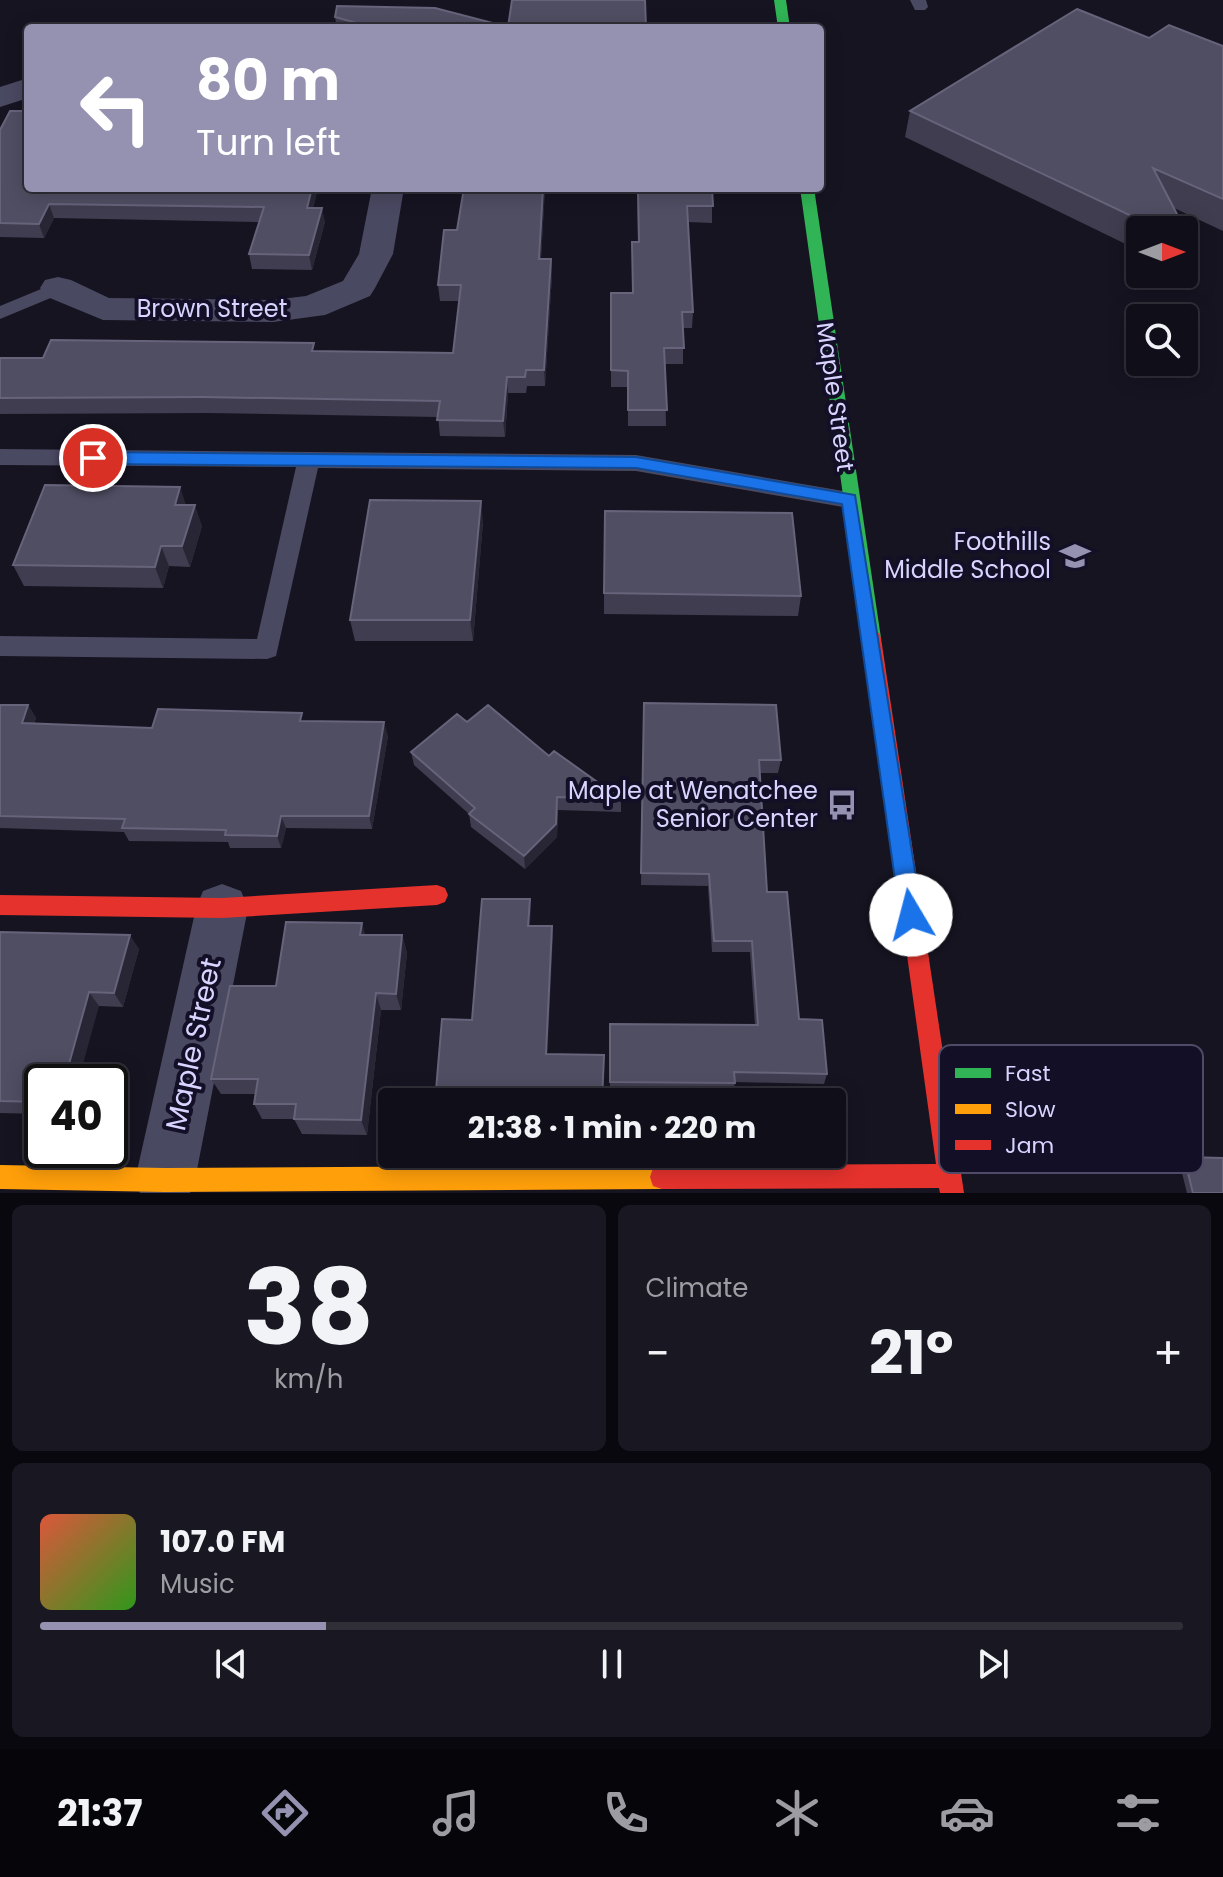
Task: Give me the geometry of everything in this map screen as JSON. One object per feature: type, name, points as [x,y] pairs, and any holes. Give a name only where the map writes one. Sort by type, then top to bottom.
[{"type":"street","points":[[780,0],[783,24]]},
{"type":"street","points":[[0,98],[24,89]]},
{"type":"street","name":"Brown Street","points":[[58,288],[103,309],[273,311],[312,307],[357,288],[376,254],[387,192]]},
{"type":"street","name":"Maple Street","points":[[808,192],[849,500],[939,1110]]},
{"type":"street","points":[[0,905],[222,908],[437,895]]},
{"type":"street","name":"Maple Street","points":[[165,1180],[222,908]]},
{"type":"street","name":"Maple Street","points":[[0,1177],[950,1184]]},
{"type":"lane","points":[[0,313],[58,288]]},
{"type":"lane","points":[[0,457],[636,463],[849,500]]},
{"type":"lane","points":[[0,646],[267,649],[309,459]]},
{"type":"building","points":[[512,0],[645,0],[646,24],[508,24]]},
{"type":"building","points":[[337,6],[435,8],[496,24],[360,24],[335,17]]},
{"type":"building","points":[[1077,9],[1149,38],[1169,25],[1223,46],[1223,199],[1153,168],[1178,216],[1131,216],[910,111]]},
{"type":"building","points":[[10,111],[24,111],[24,192],[311,192],[307,208],[322,208],[309,255],[249,254],[264,207],[49,204],[39,224],[0,223],[0,130]]},
{"type":"building","points":[[463,192],[543,192],[539,259],[551,259],[544,370],[526,370],[525,377],[507,377],[503,421],[437,420],[440,401],[0,398],[0,358],[43,358],[51,340],[314,343],[312,351],[453,353],[461,285],[438,285],[444,230],[457,230]]},
{"type":"building","points":[[638,192],[712,192],[713,206],[687,206],[693,312],[682,312],[684,348],[664,348],[667,410],[628,410],[628,371],[611,370],[611,293],[633,293],[632,242],[639,242]]},
{"type":"building","points":[[45,485],[180,487],[175,505],[195,505],[182,546],[161,546],[155,567],[13,565]]},
{"type":"building","points":[[370,500],[481,501],[470,620],[350,620]]},
{"type":"building","points":[[605,511],[792,513],[801,596],[604,593]]},
{"type":"building","points":[[644,703],[776,705],[781,760],[759,760],[767,892],[787,892],[799,1019],[822,1020],[827,1074],[734,1072],[735,1083],[610,1082],[610,1024],[758,1025],[752,941],[714,941],[709,874],[641,873]]},
{"type":"building","points":[[0,705],[28,705],[22,723],[152,728],[158,709],[302,713],[300,721],[384,722],[369,816],[281,816],[277,836],[225,835],[226,830],[122,828],[125,819],[0,816]]},
{"type":"building","points":[[488,705],[549,756],[554,751],[621,799],[557,797],[556,824],[524,856],[469,814],[475,808],[411,752],[457,714],[467,722]]},
{"type":"building","points":[[482,899],[530,899],[528,926],[552,926],[546,1054],[604,1055],[603,1088],[436,1088],[442,1019],[472,1020]]},
{"type":"building","points":[[286,922],[362,923],[360,935],[402,935],[396,994],[376,993],[361,1120],[294,1119],[296,1104],[254,1104],[258,1079],[211,1079],[230,986],[276,986]]},
{"type":"building","points":[[0,932],[130,935],[114,993],[89,992],[69,1064],[24,1064],[24,1102],[0,1101]]},
{"type":"building","points":[[1203,1157],[1223,1158],[1223,1193],[1193,1193],[1188,1173],[1203,1173]]},
{"type":"traffic: fast","points":[[780,0],[783,24]]},
{"type":"traffic: fast","points":[[808,192],[872,638]]},
{"type":"traffic: slow","points":[[0,1177],[165,1180],[662,1177]]},
{"type":"traffic: jam","points":[[872,638],[939,1103]]},
{"type":"traffic: jam","points":[[0,905],[222,908],[437,895]]},
{"type":"traffic: jam","points":[[949,1173],[952,1193]]},
{"type":"traffic: jam","points":[[662,1177],[949,1176]]},
{"type":"place","name":"Foothills Middle School","points":[[1075,556]]},
{"type":"place","name":"Maple at Wenatchee Senior Center","points":[[842,805]]},
{"type":"route","points":[[93,458],[636,463],[849,500],[911,915]]}]
